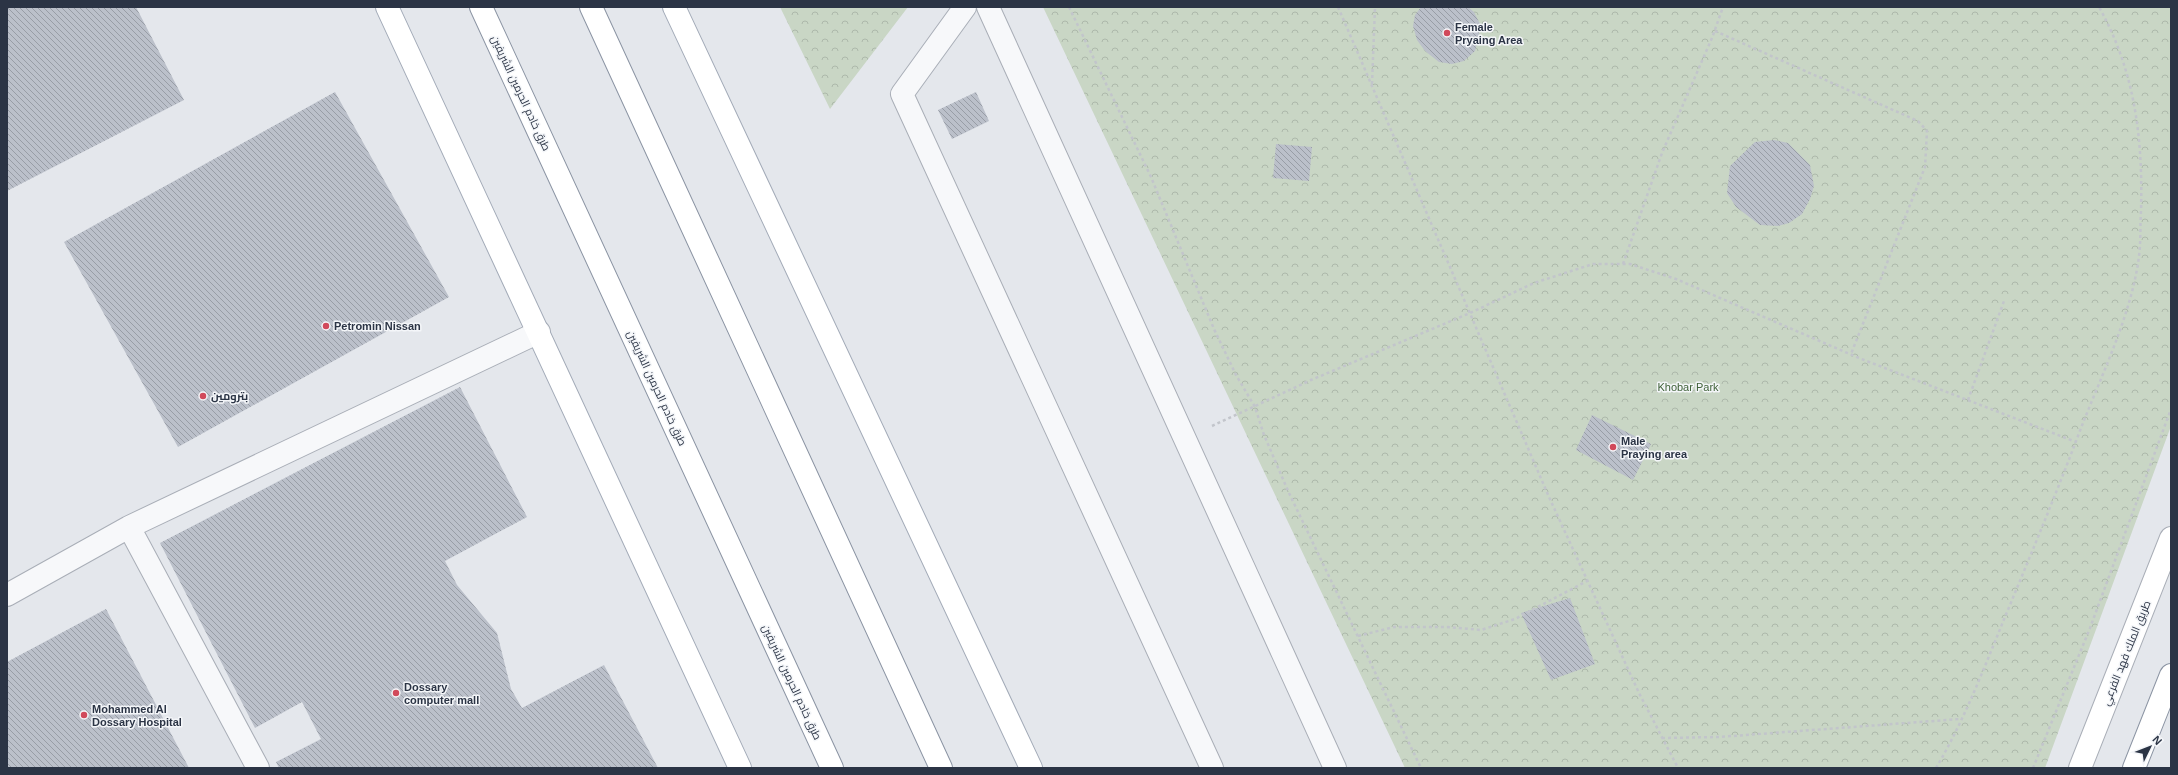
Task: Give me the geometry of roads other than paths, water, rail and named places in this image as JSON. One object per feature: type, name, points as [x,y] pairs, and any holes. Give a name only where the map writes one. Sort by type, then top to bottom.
[{"type":"main road","points":[[387,7],[740,768]]},
{"type":"main road","name":"طرق خادم الحرمين الشريفين","points":[[481,7],[832,768]]},
{"type":"main road","points":[[591,7],[941,768]]},
{"type":"main road","points":[[674,7],[1031,768]]},
{"type":"main road","name":"طريق الملك فهد الفرعي","points":[[2080,768],[2171,538]]},
{"type":"main road","points":[[2134,768],[2171,675]]},
{"type":"street","points":[[965,7],[902,94],[1212,768]]},
{"type":"street","points":[[988,7],[1335,768]]},
{"type":"street","points":[[7,595],[129,527],[538,332]]},
{"type":"street","points":[[129,527],[258,768]]},
{"type":"place","name":"Female Pryaing Area","points":[[1447,33]]},
{"type":"place","name":"Petromin Nissan","points":[[326,326]]},
{"type":"place","name":"بترومين","points":[[203,396]]},
{"type":"place","name":"Male Praying area","points":[[1613,447]]},
{"type":"place","name":"Dossary computer mall","points":[[396,693]]},
{"type":"place","name":"Mohammed Al Dossary Hospital","points":[[84,715]]},
{"type":"park label","name":"Khobar Park","points":[[1688,387]]}]
